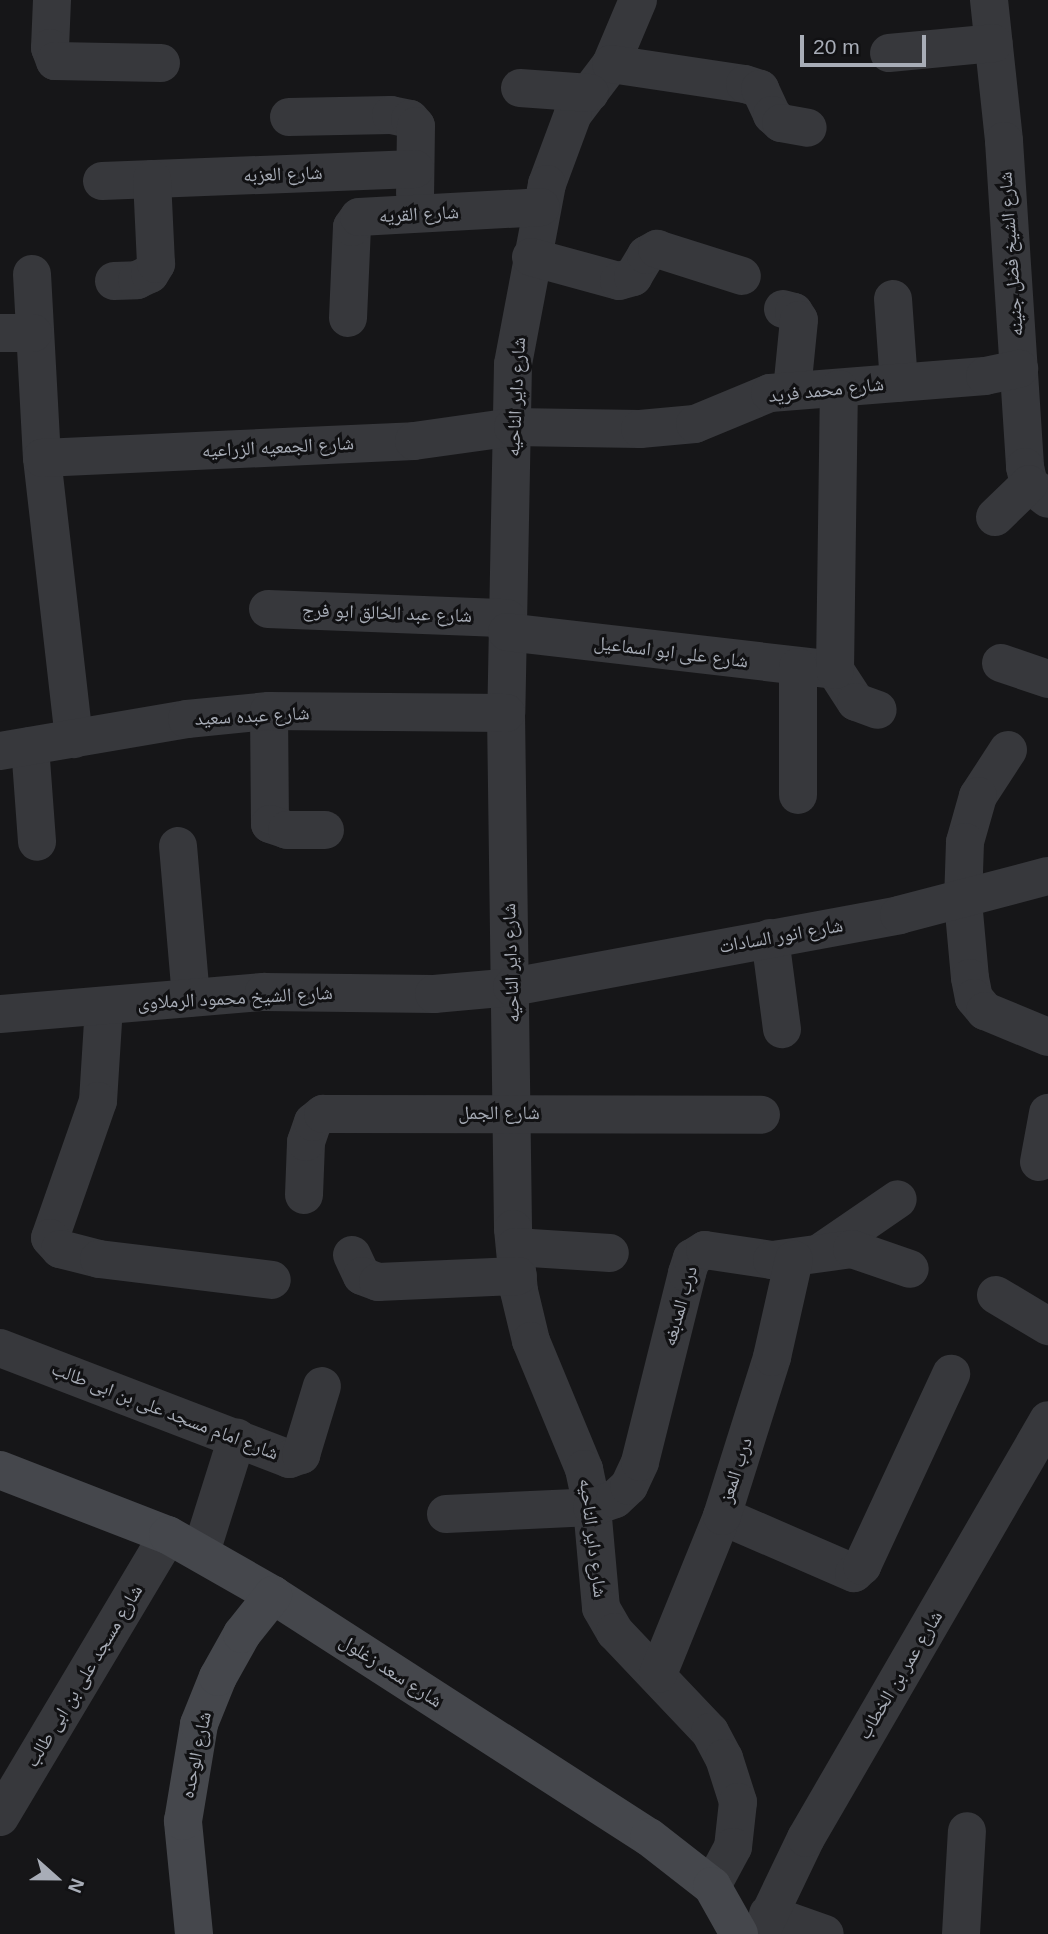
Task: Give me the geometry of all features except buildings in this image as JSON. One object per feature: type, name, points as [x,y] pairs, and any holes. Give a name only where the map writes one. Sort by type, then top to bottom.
[{"type":"street","points":[[52,0],[50,48],[55,61],[160,62]]},
{"type":"street","name":"شارع داير الناحيه","points":[[638,0],[600,79],[566,128],[541,207],[513,364],[506,713],[516,1261],[531,1341],[584,1469],[592,1507],[601,1608],[615,1632],[658,1674],[710,1732],[724,1758],[738,1802],[733,1847],[712,1886]]},
{"type":"street","name":"شارع الشيخ فضل جنينه","points":[[989,0],[995,43],[1019,369],[1039,491]]},
{"type":"street","points":[[889,53],[995,43]]},
{"type":"street","points":[[520,88],[600,79],[745,84],[761,89],[772,115],[781,123],[808,128]]},
{"type":"street","points":[[289,117],[391,115],[410,119],[416,126],[414,214]]},
{"type":"street","name":"شارع العزبه","points":[[102,181],[415,169]]},
{"type":"street","points":[[114,281],[137,280],[150,274],[156,264],[152,179]]},
{"type":"street","name":"شارع القريه","points":[[348,318],[352,227],[359,217],[541,207]]},
{"type":"street","points":[[531,257],[619,281],[633,277],[646,255],[657,249],[742,276]]},
{"type":"street","points":[[32,274],[16,333],[42,458],[74,739]]},
{"type":"street","points":[[893,299],[899,383]]},
{"type":"street","points":[[783,309],[794,312],[799,320],[792,390]]},
{"type":"street","name":"شارع محمد فريد","points":[[513,427],[640,429],[695,424],[749,400],[792,390],[839,389],[1019,369]]},
{"type":"street","points":[[798,796],[817,669],[839,389]]},
{"type":"street","name":"شارع الجمعيه الزراعيه","points":[[42,458],[414,441],[513,427]]},
{"type":"street","points":[[995,517],[1039,491]]},
{"type":"street","name":"شارع عبد الخالق ابو فرج","points":[[268,609],[507,625]]},
{"type":"street","name":"شارع على ابو اسماعيل","points":[[507,625],[817,669]]},
{"type":"street","points":[[1001,663],[1048,679]]},
{"type":"street","points":[[817,669],[856,702],[878,710]]},
{"type":"street","points":[[269,711],[270,824],[286,830],[325,830]]},
{"type":"street","name":"شارع عبده سعيد","points":[[15,748],[187,719],[269,711],[506,713]]},
{"type":"street","points":[[15,748],[37,842]]},
{"type":"street","points":[[1008,750],[978,796],[965,842],[963,901],[974,998],[985,1011],[1048,1037]]},
{"type":"street","points":[[178,846],[191,997]]},
{"type":"street","name":"شارع انور السادات","points":[[512,987],[963,901],[1048,876]]},
{"type":"street","points":[[770,938],[782,1029]]},
{"type":"street","name":"شارع الشيخ محمود الرملاوى","points":[[0,1014],[264,992],[434,994],[512,987]]},
{"type":"street","points":[[104,1006],[98,1101],[50,1238],[60,1249],[99,1259],[272,1280]]},
{"type":"street","points":[[1039,1161],[1048,1113]]},
{"type":"street","name":"شارع الجمل","points":[[304,1195],[306,1142],[313,1122],[323,1114],[761,1115]]},
{"type":"street","points":[[807,1256],[898,1199]]},
{"type":"street","name":"درب المدبغه","points":[[592,1507],[615,1499],[629,1486],[640,1462],[692,1258],[705,1250],[807,1256],[852,1250],[910,1269]]},
{"type":"street","points":[[352,1255],[362,1276],[378,1282],[516,1261],[610,1254]]},
{"type":"street","name":"درب المعز","points":[[658,1674],[722,1516],[807,1256]]},
{"type":"street","points":[[996,1295],[1048,1326]]},
{"type":"street","name":"شارع امام مسجد على بن ابى طالب","points":[[0,1348],[237,1438],[298,1458],[322,1386]]},
{"type":"street","points":[[722,1516],[854,1573],[862,1566],[951,1374]]},
{"type":"street","name":"شارع عمر بن الخطاب","points":[[756,1927],[888,1690],[929,1630],[1048,1419]]},
{"type":"street","points":[[201,1552],[237,1438]]},
{"type":"street","name":"شارع سعد زغلول","points":[[0,1470],[168,1535],[273,1595],[649,1837],[712,1886],[756,1927]]},
{"type":"street","points":[[446,1514],[592,1507]]},
{"type":"street","name":"شارع مسجد على بن ابى طالب","points":[[0,1817],[168,1535]]},
{"type":"street","name":"شارع الوحده","points":[[194,1934],[183,1821],[199,1724],[224,1666],[273,1595]]},
{"type":"street","points":[[961,1934],[967,1831]]},
{"type":"street","points":[[756,1927],[825,1934]]}]
